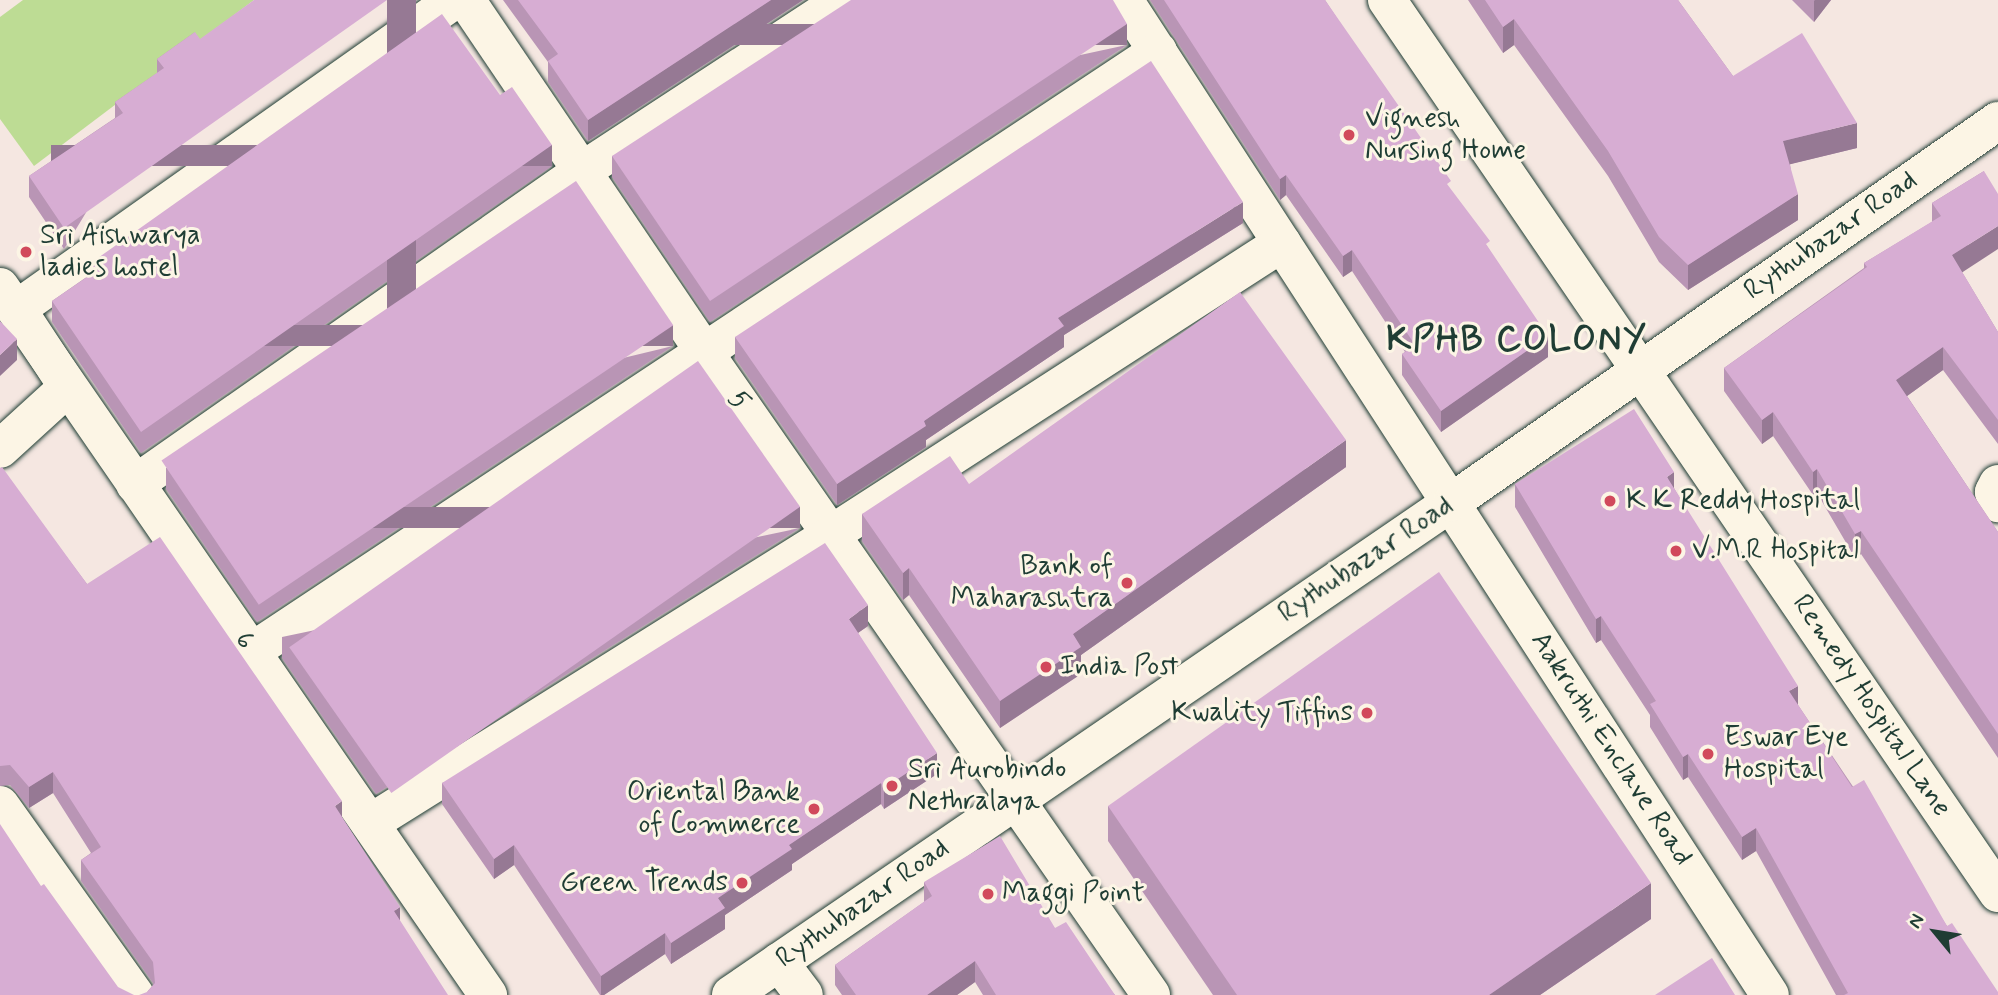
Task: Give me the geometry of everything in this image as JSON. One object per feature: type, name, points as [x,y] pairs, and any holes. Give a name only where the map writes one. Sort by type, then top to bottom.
[{"type":"street","points":[[0,449],[68,387],[17,309],[454,0]]},
{"type":"street","name":"5","points":[[466,0],[704,352],[1151,995]]},
{"type":"street","points":[[135,484],[582,171],[843,0]]},
{"type":"street","name":"Aakruthi Enclave Road","points":[[1124,0],[1770,995]]},
{"type":"street","name":"Remedy Hospital Lane","points":[[1387,0],[1998,893]]},
{"type":"street","points":[[251,652],[1158,51]]},
{"type":"street","name":"Rythubazar Road","points":[[731,995],[1452,502],[1640,368],[1998,121]]},
{"type":"street","points":[[372,822],[830,535],[1282,243]]},
{"type":"street","name":"6","points":[[0,287],[251,652],[372,822],[488,995]]},
{"type":"street","points":[[1998,484],[1994,492],[1998,503]]},
{"type":"street","points":[[0,804],[135,995]]},
{"type":"street","points":[[779,962],[804,995]]},
{"type":"green space","points":[[23,0],[254,0],[34,166],[0,119],[0,17]]},
{"type":"building","points":[[254,0],[387,0],[64,228],[29,176],[123,113],[115,102],[164,68],[157,59],[195,32],[200,39]]},
{"type":"building","points":[[518,0],[771,0],[588,120],[548,61],[558,54]]},
{"type":"building","points":[[851,0],[1113,0],[1127,24],[710,301],[612,156]]},
{"type":"building","points":[[1164,0],[1325,0],[1451,181],[1447,184],[1490,241],[1486,244],[1548,336],[1441,411],[1402,354],[1415,345],[1352,250],[1343,256],[1286,175],[1280,179]]},
{"type":"building","points":[[1485,0],[1678,0],[1733,76],[1802,33],[1857,123],[1783,141],[1798,194],[1688,265],[1659,237],[1608,151],[1514,19],[1503,27]]},
{"type":"building","points":[[442,14],[500,95],[512,87],[552,145],[141,432],[52,301],[93,273],[88,265]]},
{"type":"building","points":[[1151,61],[1243,202],[1058,318],[1064,326],[924,421],[926,426],[837,484],[735,337]]},
{"type":"building","points":[[1984,171],[1998,194],[1998,226],[1952,255],[1998,332],[1998,420],[1943,347],[1896,380],[1998,532],[1998,734],[1861,531],[1855,534],[1817,469],[1813,472],[1773,412],[1762,420],[1724,368],[1867,267],[1864,263],[1941,216],[1932,203]]},
{"type":"building","points":[[576,181],[673,325],[259,605],[161,461]]},
{"type":"building","points":[[1240,292],[1346,440],[1073,634],[1081,647],[1000,701],[909,568],[903,573],[862,514],[950,456],[969,484]]},
{"type":"building","points":[[0,321],[17,339],[0,355]]},
{"type":"building","points":[[698,361],[800,507],[391,793],[289,647]]},
{"type":"building","points":[[1634,409],[1674,472],[1667,477],[1798,686],[1789,691],[1852,787],[1864,780],[1947,926],[1952,923],[1998,995],[1844,995],[1848,993],[1756,828],[1742,837],[1688,754],[1683,757],[1650,704],[1656,701],[1601,616],[1596,619],[1515,484]]},
{"type":"building","points":[[2,467],[87,584],[160,537],[342,801],[335,806],[400,907],[394,911],[448,995],[139,995],[147,992],[155,983],[153,962],[81,860],[101,847],[53,772],[29,787],[10,765],[0,766]]},
{"type":"building","points":[[825,543],[868,605],[849,619],[937,753],[884,788],[881,783],[789,845],[792,849],[718,898],[725,908],[671,943],[665,933],[601,976],[514,845],[494,859],[442,783]]},
{"type":"building","points":[[1439,572],[1651,883],[1489,995],[1237,995],[1108,806]]},
{"type":"building","points":[[0,824],[41,886],[44,884],[118,987],[134,995],[0,995]]},
{"type":"building","points":[[1000,836],[1055,928],[1066,922],[1115,995],[996,995],[975,961],[927,995],[856,995],[835,965],[932,896],[924,882]]},
{"type":"building","points":[[1712,958],[1735,995],[1655,995]]},
{"type":"place","name":"Vignesh Nursing Home","points":[[1349,135]]},
{"type":"place","name":"Sri Aishwarya ladies hostel","points":[[26,252]]},
{"type":"place","name":"K K Reddy Hospital","points":[[1610,501]]},
{"type":"place","name":"V.M.R Hospital","points":[[1676,551]]},
{"type":"place","name":"Bank of Maharashtra","points":[[1127,583]]},
{"type":"place","name":"India Post","points":[[1046,667]]},
{"type":"place","name":"Kwality Tiffins","points":[[1367,713]]},
{"type":"place","name":"Eswar Eye Hospital","points":[[1708,754]]},
{"type":"place","name":"Sri Aurobindo Nethralaya","points":[[892,786]]},
{"type":"place","name":"Oriental Bank of Commerce","points":[[814,809]]},
{"type":"place","name":"Green Trends","points":[[742,883]]},
{"type":"place","name":"Maggi Point","points":[[988,894]]},
{"type":"district","name":"KPHB COLONY","points":[[1517,340]]}]
